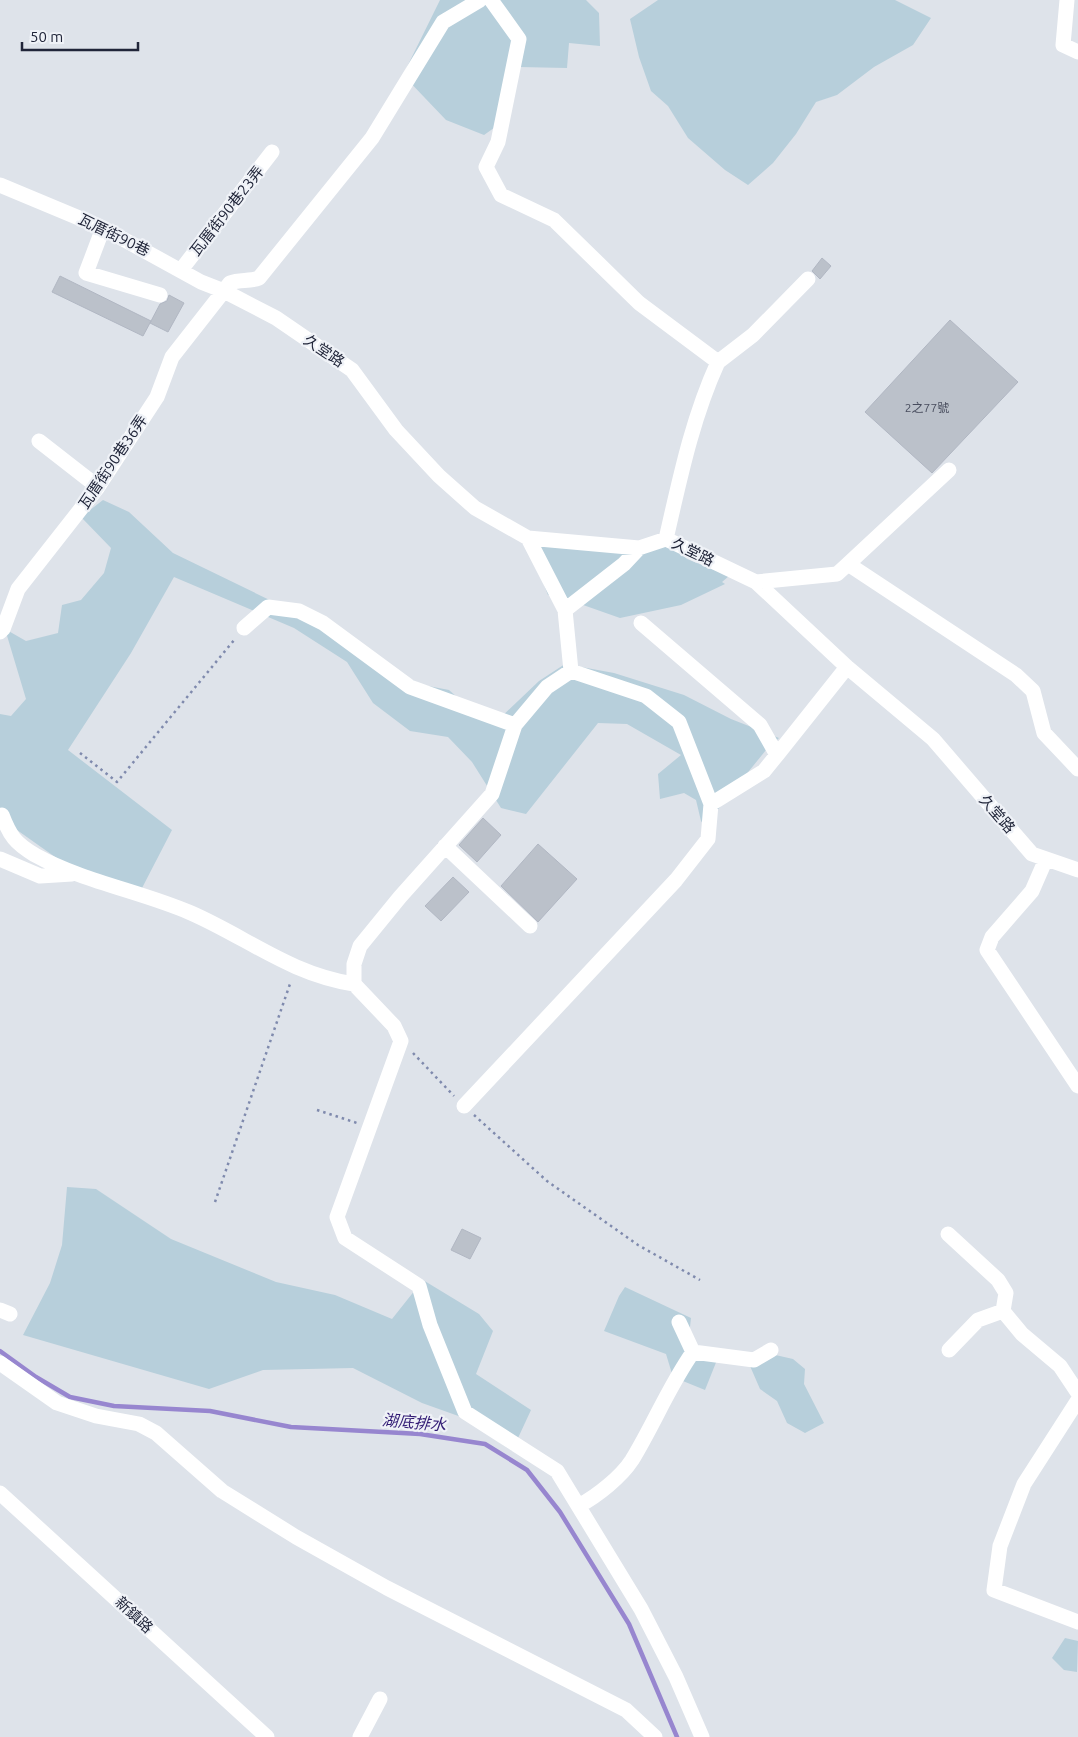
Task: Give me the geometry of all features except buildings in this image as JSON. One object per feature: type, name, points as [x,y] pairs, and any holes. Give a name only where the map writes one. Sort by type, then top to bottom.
[{"type":"street","points":[[224,291],[230,283],[236,280],[250,281],[259,278],[372,138],[443,22],[480,0]]},
{"type":"street","points":[[491,0],[519,39],[498,142],[486,167],[501,195],[554,220],[639,303],[718,362]]},
{"type":"street","points":[[1067,0],[1063,45],[1078,52]]},
{"type":"street","name":"瓦厝街90巷23弄","points":[[181,270],[272,152]]},
{"type":"street","name":"瓦厝街90巷","points":[[0,185],[103,228],[202,282],[224,291]]},
{"type":"street","points":[[103,228],[86,273],[160,295]]},
{"type":"street","points":[[666,539],[689,438],[702,397],[718,362],[753,335],[808,279]]},
{"type":"street","name":"瓦厝街90巷36弄","points":[[0,632],[3,629],[18,590],[98,487],[157,397],[172,357],[224,291]]},
{"type":"street","name":"久堂路","points":[[224,291],[276,318],[352,370],[396,430],[438,476],[475,508],[528,538],[639,548],[666,539],[756,582],[847,667],[933,739],[1032,854],[1078,870]]},
{"type":"street","points":[[39,441],[98,487]]},
{"type":"street","points":[[756,582],[837,574],[949,470]]},
{"type":"street","points":[[528,538],[565,610],[571,671]]},
{"type":"street","points":[[565,610],[624,564],[639,548]]},
{"type":"street","points":[[848,564],[1016,675],[1033,691],[1044,733],[1078,769]]},
{"type":"street","points":[[244,628],[268,607],[299,611],[323,623],[410,687],[515,726]]},
{"type":"street","points":[[641,623],[760,725],[777,755]]},
{"type":"street","points":[[711,804],[764,771],[847,667]]},
{"type":"street","points":[[354,984],[354,964],[360,946],[492,794],[515,726],[547,687],[571,671]]},
{"type":"street","points":[[464,1106],[676,880],[708,838],[711,804],[679,722],[646,696],[571,671]]},
{"type":"street","points":[[2,815],[11,837],[33,854],[74,874],[141,894],[192,914],[295,968],[354,984],[394,1026],[401,1041],[337,1217],[345,1238],[419,1286],[430,1325],[465,1412],[558,1471],[641,1608],[676,1677],[702,1737]]},
{"type":"street","points":[[445,846],[530,926]]},
{"type":"street","points":[[0,859],[40,876],[74,874]]},
{"type":"street","points":[[1046,859],[1032,891],[992,937],[987,950],[1078,1086]]},
{"type":"street","points":[[948,1234],[998,1280],[1006,1293],[1003,1310],[1022,1334],[1060,1366],[1078,1393]]},
{"type":"street","points":[[949,1350],[978,1320],[1003,1310]]},
{"type":"street","points":[[679,1322],[694,1352]]},
{"type":"street","points":[[694,1352],[754,1360],[771,1350]]},
{"type":"street","points":[[580,1505],[596,1497],[631,1462],[676,1376],[694,1352]]},
{"type":"street","points":[[0,1363],[57,1402],[96,1416],[140,1424],[156,1433],[222,1491],[296,1537],[387,1588],[626,1710],[646,1726],[655,1737]]},
{"type":"street","points":[[1078,1400],[1024,1484],[1000,1546],[994,1590],[1078,1622]]},
{"type":"street","name":"新鎮路","points":[[0,1493],[267,1737]]},
{"type":"street","points":[[360,1737],[380,1698]]},
{"type":"path","points":[[80,753],[117,782],[244,628]]},
{"type":"path","points":[[215,1202],[295,968]]},
{"type":"path","points":[[401,1041],[464,1106],[547,1180],[638,1245],[700,1280]]},
{"type":"path","points":[[317,1110],[370,1128]]},
{"type":"shaded area","points":[[440,0],[586,0],[599,13],[600,46],[569,43],[567,68],[519,67],[508,118],[484,135],[446,120],[403,75]]},
{"type":"shaded area","points":[[658,0],[895,0],[931,18],[913,45],[874,67],[837,95],[816,102],[796,134],[773,163],[748,185],[725,170],[688,138],[668,106],[651,91],[639,57],[630,19]]},
{"type":"shaded area","points":[[103,500],[129,512],[173,553],[282,606],[402,675],[423,685],[449,690],[467,706],[500,718],[539,681],[565,664],[614,673],[684,695],[731,719],[779,738],[766,750],[715,813],[712,835],[701,821],[696,800],[684,793],[660,799],[658,774],[681,755],[627,724],[598,723],[526,814],[501,808],[472,762],[448,737],[410,731],[373,703],[347,662],[294,628],[174,577],[131,653],[68,750],[172,830],[141,890],[82,876],[0,818],[0,714],[11,716],[26,699],[5,629],[26,641],[58,633],[62,605],[81,600],[104,573],[111,548],[81,517]]},
{"type":"shaded area","points":[[666,539],[687,559],[729,576],[722,582],[725,584],[681,605],[620,618],[552,594],[548,595],[535,562],[532,545],[586,546]]},
{"type":"shaded area","points":[[67,1187],[96,1189],[171,1239],[276,1282],[335,1295],[392,1319],[423,1280],[479,1314],[493,1331],[476,1374],[531,1410],[512,1451],[464,1418],[422,1403],[353,1368],[263,1370],[209,1389],[23,1335],[50,1283],[62,1245]]},
{"type":"shaded area","points":[[625,1287],[691,1318],[688,1345],[717,1360],[705,1390],[673,1377],[666,1354],[604,1331],[619,1296]]},
{"type":"shaded area","points":[[771,1354],[793,1359],[805,1369],[804,1384],[824,1423],[805,1433],[787,1423],[777,1401],[760,1389],[750,1366]]},
{"type":"shaded area","points":[[1065,1638],[1078,1641],[1077,1672],[1064,1670],[1052,1658]]},
{"type":"waterway","name":"湖底排水","points":[[0,1351],[36,1377],[70,1397],[114,1406],[210,1411],[291,1427],[420,1434],[485,1444],[527,1470],[560,1512],[629,1624],[677,1737]]}]
